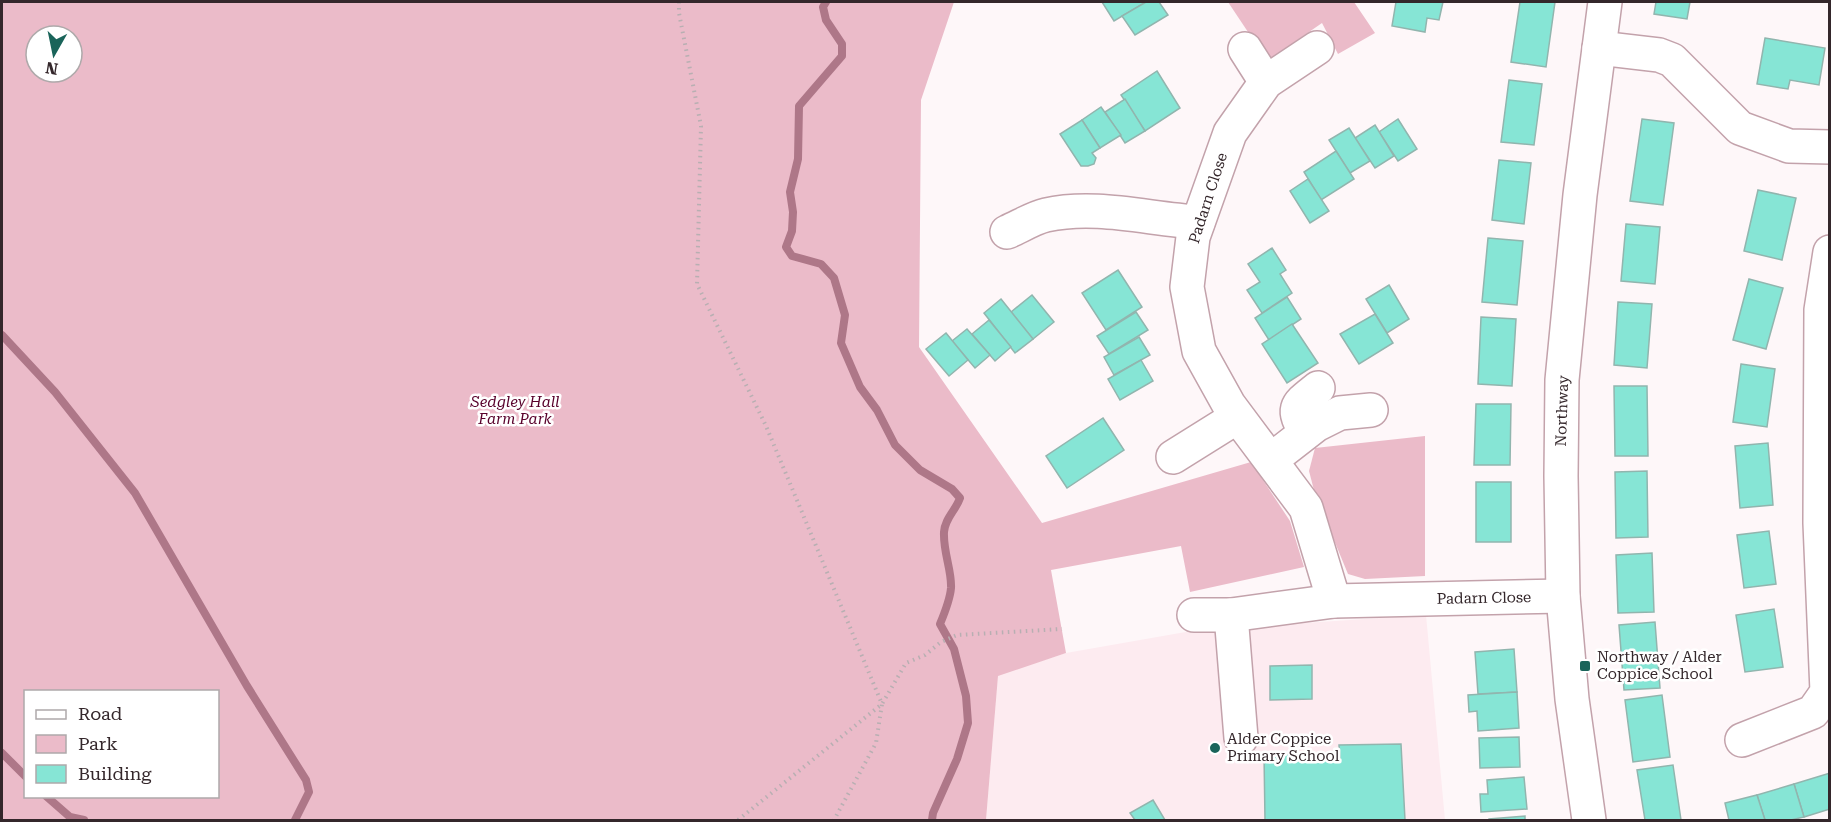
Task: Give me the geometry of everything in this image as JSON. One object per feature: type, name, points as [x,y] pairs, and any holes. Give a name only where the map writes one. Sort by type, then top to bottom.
[{"type":"street","name":"Northway","points":[[1589,820],[1572,699],[1563,596],[1562,380],[1581,195],[1605,2]]},
{"type":"street","name":"Padarn Close","points":[[1317,48],[1266,82],[1230,133],[1193,237],[1187,287],[1199,351],[1229,405],[1306,508],[1334,601]]},
{"type":"street","points":[[1599,48],[1659,55],[1672,60],[1740,128],[1788,146],[1830,147]]},
{"type":"street","points":[[1245,50],[1266,82]]},
{"type":"street","points":[[1007,232],[1044,216],[1089,210],[1198,222]]},
{"type":"street","points":[[1742,740],[1813,712],[1827,692],[1820,523],[1825,470],[1821,310],[1830,252]]},
{"type":"street","points":[[1306,432],[1296,417],[1296,409],[1318,388]]},
{"type":"street","points":[[1271,460],[1316,425],[1340,413],[1371,410]]},
{"type":"street","points":[[1173,457],[1238,417]]},
{"type":"street","name":"Padarn Close","points":[[1194,615],[1231,615],[1334,601],[1563,596]]},
{"type":"street","points":[[1231,615],[1241,738]]},
{"type":"path","points":[[679,2],[679,13],[701,126],[697,284],[766,426],[882,704],[876,743],[834,820]]},
{"type":"path","points":[[738,820],[882,704],[906,663],[925,655],[941,642],[957,635],[1062,629]]},
{"type":"shaded area","name":"Alder Coppice Primary School","points":[[1426,615],[1445,820],[986,820],[998,675],[1066,653],[1197,630]]},
{"type":"green space","name":"Sedgley Hall Farm Park","points":[[2,2],[954,2],[921,100],[919,347],[1042,523],[1251,462],[1290,521],[1304,567],[1190,592],[1181,546],[1051,570],[1066,653],[998,676],[986,820],[2,820]]},
{"type":"green space","points":[[1228,2],[1354,2],[1375,33],[1338,54],[1322,23],[1270,59],[1252,38]]},
{"type":"green space","points":[[1425,436],[1425,576],[1365,579],[1348,574],[1315,494],[1309,471],[1315,448]]},
{"type":"building","points":[[1102,2],[1146,2],[1114,21]]},
{"type":"building","points":[[1146,2],[1159,2],[1168,15],[1135,35],[1122,16]]},
{"type":"building","points":[[1396,2],[1443,2],[1439,20],[1427,18],[1425,32],[1392,26]]},
{"type":"building","points":[[1520,2],[1555,2],[1546,67],[1511,62]]},
{"type":"building","points":[[1656,2],[1690,2],[1687,19],[1654,14]]},
{"type":"building","points":[[1765,38],[1825,48],[1819,85],[1790,80],[1788,89],[1757,84]]},
{"type":"building","points":[[1157,71],[1180,108],[1145,131],[1121,95]]},
{"type":"building","points":[[1509,80],[1542,84],[1534,145],[1501,142]]},
{"type":"building","points":[[1125,99],[1145,131],[1125,143],[1105,112]]},
{"type":"building","points":[[1101,107],[1121,135],[1100,148],[1082,120]]},
{"type":"building","points":[[1398,119],[1417,149],[1398,161],[1379,132]]},
{"type":"building","points":[[1642,119],[1674,123],[1663,205],[1630,201]]},
{"type":"building","points":[[1082,120],[1100,148],[1092,153],[1096,158],[1094,164],[1088,166],[1081,166],[1060,134]]},
{"type":"building","points":[[1375,125],[1394,156],[1375,168],[1355,138]]},
{"type":"building","points":[[1349,128],[1370,161],[1350,173],[1329,140]]},
{"type":"building","points":[[1336,151],[1354,179],[1321,200],[1304,172]]},
{"type":"building","points":[[1499,160],[1531,163],[1524,224],[1492,220]]},
{"type":"building","points":[[1308,179],[1329,211],[1310,223],[1290,191]]},
{"type":"building","points":[[1758,190],[1796,198],[1782,260],[1744,251]]},
{"type":"building","points":[[1626,224],[1660,227],[1655,284],[1621,281]]},
{"type":"building","points":[[1488,238],[1523,241],[1517,305],[1482,302]]},
{"type":"building","points":[[1272,248],[1286,270],[1280,274],[1292,293],[1262,313],[1247,290],[1260,282],[1248,264]]},
{"type":"building","points":[[1118,270],[1142,307],[1106,330],[1082,293]]},
{"type":"building","points":[[1749,279],[1783,288],[1766,349],[1733,340]]},
{"type":"building","points":[[1389,285],[1409,319],[1387,333],[1366,299]]},
{"type":"building","points":[[1032,295],[1054,322],[1033,339],[1011,312]]},
{"type":"building","points":[[1287,297],[1301,319],[1269,340],[1255,318]]},
{"type":"building","points":[[1001,299],[1033,339],[1015,353],[984,313]]},
{"type":"building","points":[[1618,302],[1652,304],[1647,368],[1614,365]]},
{"type":"building","points":[[1136,312],[1148,330],[1109,354],[1097,336]]},
{"type":"building","points":[[1375,314],[1393,343],[1359,364],[1340,334]]},
{"type":"building","points":[[1481,317],[1516,319],[1512,386],[1478,384]]},
{"type":"building","points":[[989,320],[1011,347],[995,361],[972,334]]},
{"type":"building","points":[[1292,324],[1318,363],[1287,383],[1262,344]]},
{"type":"building","points":[[967,329],[990,355],[975,368],[952,341]]},
{"type":"building","points":[[946,333],[968,360],[949,376],[926,349]]},
{"type":"building","points":[[1139,337],[1150,355],[1114,375],[1104,357]]},
{"type":"building","points":[[1141,360],[1153,381],[1120,400],[1108,379]]},
{"type":"building","points":[[1741,364],[1775,369],[1767,427],[1733,422]]},
{"type":"building","points":[[1614,386],[1647,386],[1648,456],[1615,456]]},
{"type":"building","points":[[1476,404],[1511,404],[1510,465],[1474,465]]},
{"type":"building","points":[[1103,418],[1124,450],[1067,488],[1046,456]]},
{"type":"building","points":[[1768,443],[1773,505],[1740,508],[1735,446]]},
{"type":"building","points":[[1647,471],[1648,537],[1616,538],[1615,472]]},
{"type":"building","points":[[1476,482],[1511,482],[1511,542],[1476,542]]},
{"type":"building","points":[[1769,531],[1776,584],[1744,588],[1737,535]]},
{"type":"building","points":[[1652,553],[1654,612],[1618,613],[1616,555]]},
{"type":"building","points":[[1774,609],[1783,667],[1745,672],[1736,615]]},
{"type":"building","points":[[1655,622],[1660,688],[1624,690],[1619,625]]},
{"type":"building","points":[[1514,649],[1517,692],[1478,694],[1475,652]]},
{"type":"building","points":[[1312,665],[1312,699],[1270,700],[1270,666]]},
{"type":"building","points":[[1517,692],[1519,728],[1478,731],[1477,711],[1469,712],[1468,695]]},
{"type":"building","points":[[1662,695],[1670,757],[1633,762],[1625,700]]},
{"type":"building","points":[[1519,737],[1520,767],[1480,768],[1479,738]]},
{"type":"building","points":[[1401,744],[1405,820],[1265,820],[1264,754],[1296,754],[1296,761],[1340,760],[1339,745]]},
{"type":"building","points":[[1673,765],[1681,820],[1645,820],[1637,770]]},
{"type":"building","points":[[1830,773],[1830,809],[1804,817],[1794,784]]},
{"type":"building","points":[[1524,777],[1527,809],[1481,812],[1480,794],[1488,794],[1487,780]]},
{"type":"building","points":[[1794,784],[1804,817],[1791,820],[1765,820],[1757,795]]},
{"type":"building","points":[[1757,795],[1765,820],[1729,820],[1725,803]]},
{"type":"building","points":[[1153,800],[1165,820],[1135,820],[1130,813]]},
{"type":"building","points":[[1525,816],[1525,820],[1489,820],[1489,819]]},
{"type":"waterway","points":[[826,2],[823,7],[826,20],[842,44],[842,56],[799,106],[798,159],[790,192],[793,212],[792,231],[786,247],[792,256],[821,264],[834,278],[845,315],[841,343],[860,387],[877,410],[895,445],[920,470],[952,489],[960,498],[946,522],[944,532],[951,588],[940,624],[954,649],[966,696],[968,723],[957,759],[932,820]]},
{"type":"waterway","points":[[2,335],[55,392],[135,493],[247,686],[306,780],[309,792],[295,820]]},
{"type":"waterway","points":[[2,753],[24,775]]},
{"type":"waterway","points":[[48,798],[70,817],[84,820]]},
{"type":"place","name":"Northway / Alder Coppice School","points":[[1585,666]]},
{"type":"place","name":"Alder Coppice Primary School","points":[[1215,748]]}]
